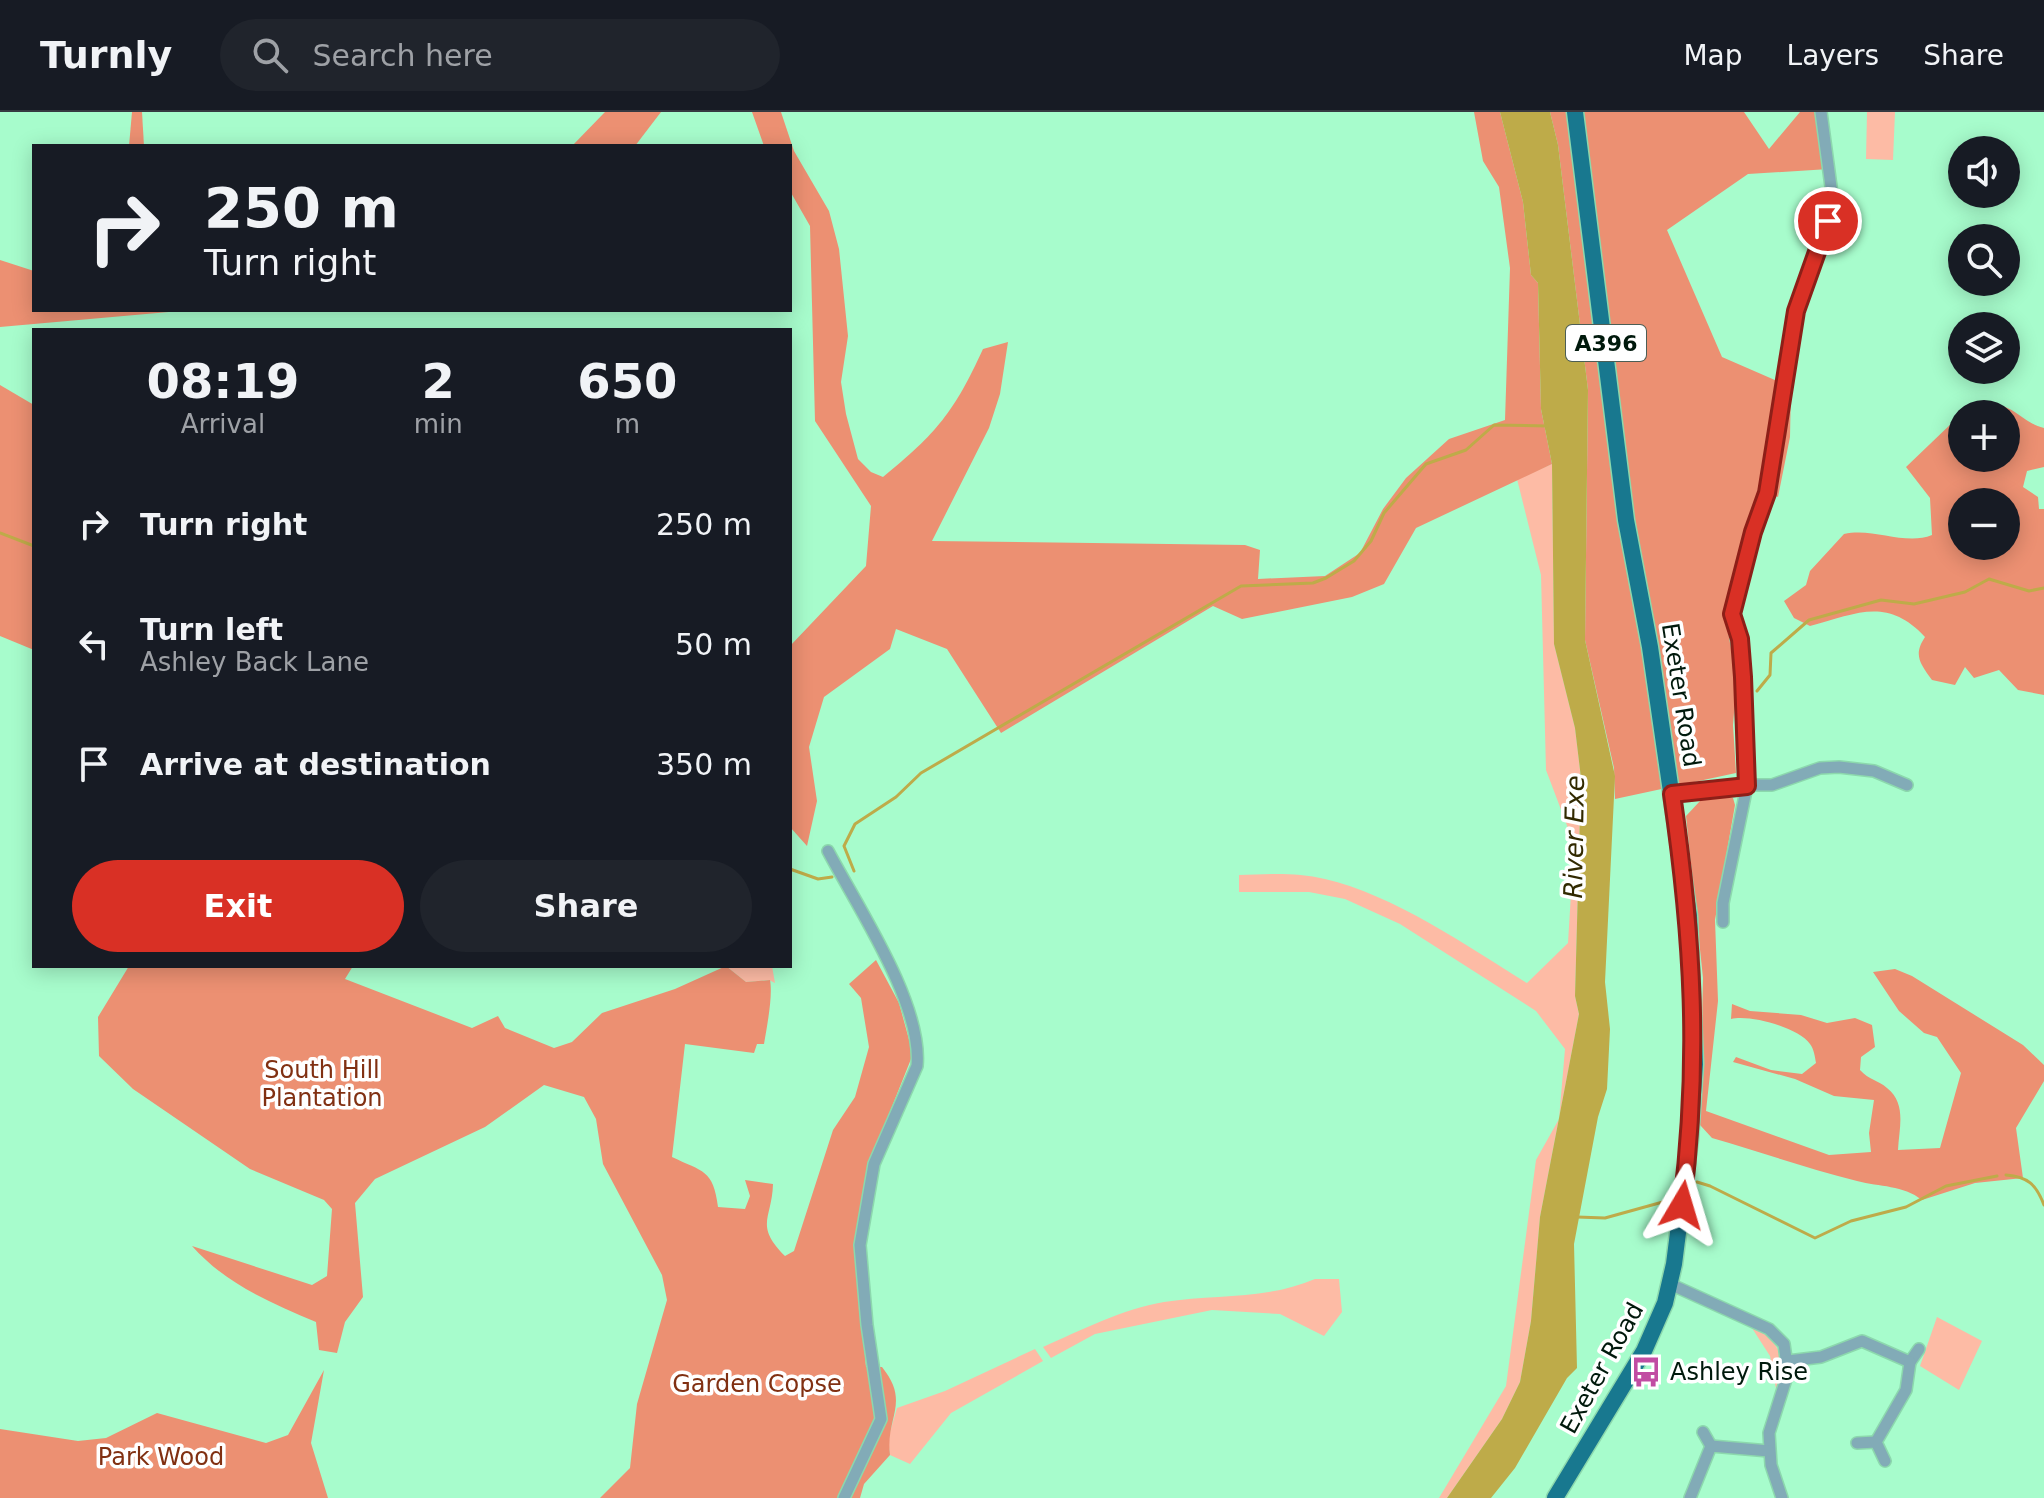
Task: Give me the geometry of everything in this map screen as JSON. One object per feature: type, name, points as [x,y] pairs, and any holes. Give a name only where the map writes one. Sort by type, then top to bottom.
[{"type":"main road","name":"Exeter Road","points":[[1555,1498],[1644,1351],[1670,1284],[1690,1139],[1695,1064],[1689,916],[1650,647],[1626,520],[1575,112]]},
{"type":"street","points":[[1723,922],[1723,903],[1747,786],[1740,639],[1732,614],[1753,532],[1767,493],[1796,311],[1826,231],[1832,194],[1821,112]]},
{"type":"street","points":[[1672,794],[1772,785],[1816,769],[1839,767],[1874,771],[1907,785]]},
{"type":"street","points":[[828,851],[902,993],[915,1030],[917,1066],[874,1164],[860,1245],[867,1325],[881,1419],[844,1498]]},
{"type":"street","points":[[1670,1284],[1769,1329],[1784,1344],[1788,1361],[1784,1386],[1772,1416],[1769,1451],[1782,1498]]},
{"type":"street","points":[[1788,1361],[1821,1357],[1862,1341],[1910,1362]]},
{"type":"street","points":[[1876,1442],[1906,1390],[1910,1362],[1919,1349]]},
{"type":"street","points":[[1703,1432],[1711,1446]]},
{"type":"street","points":[[1857,1443],[1876,1442]]},
{"type":"street","points":[[1876,1442],[1885,1461]]},
{"type":"street","points":[[1711,1446],[1769,1451]]},
{"type":"street","points":[[1690,1498],[1711,1446]]},
{"type":"shaded area","points":[[1500,112],[1550,112],[1558,145],[1588,390],[1585,640],[1615,776],[1605,982],[1610,1029],[1607,1089],[1598,1117],[1574,1244],[1577,1368],[1567,1378],[1515,1468],[1491,1498],[1447,1498],[1502,1419],[1520,1382],[1531,1321],[1540,1217],[1579,1014],[1575,996],[1581,778],[1575,728],[1554,644],[1552,464],[1541,409],[1538,283],[1531,275],[1523,202]]},
{"type":"shaded area","points":[[1867,112],[1895,112],[1893,160],[1866,159]]},
{"type":"shaded area","points":[[1552,464],[1554,644],[1575,728],[1581,778],[1575,996],[1579,1014],[1559,1117],[1565,1049],[1536,1011],[1400,924],[1345,899],[1309,892],[1239,892],[1239,875],[1303,875],[1351,886],[1429,923],[1527,983],[1568,943],[1574,844],[1546,770],[1541,575],[1517,479]]},
{"type":"shaded area","points":[[728,968],[772,968],[775,983],[769,980],[746,982]]},
{"type":"shaded area","points":[[1559,1119],[1540,1217],[1531,1321],[1520,1382],[1502,1419],[1447,1498],[1439,1498],[1506,1386],[1536,1160]]},
{"type":"shaded area","points":[[1315,1279],[1339,1279],[1342,1312],[1324,1336],[1280,1314],[1212,1310],[1095,1334],[1051,1358],[1043,1347],[1102,1321],[1149,1305],[1259,1293],[1297,1286]]},
{"type":"shaded area","points":[[1937,1317],[1982,1341],[1959,1390],[1920,1366]]},
{"type":"shaded area","points":[[1750,1325],[1768,1337],[1779,1351],[1781,1368],[1776,1389],[1770,1356]]},
{"type":"shaded area","points":[[1035,1349],[1043,1361],[951,1413],[910,1464],[890,1455],[888,1439],[897,1408],[945,1391]]},
{"type":"green space","points":[[132,112],[142,112],[144,144],[129,144]]},
{"type":"green space","points":[[605,112],[661,112],[637,144],[574,144]]},
{"type":"green space","points":[[752,112],[781,112],[792,144],[763,144]]},
{"type":"green space","points":[[1474,112],[1500,112],[1523,202],[1531,275],[1538,283],[1541,409],[1552,464],[1416,528],[1384,584],[1352,597],[1242,619],[1213,606],[1001,733],[947,649],[896,629],[890,649],[824,697],[809,747],[817,801],[807,846],[792,829],[792,644],[866,566],[871,506],[815,421],[810,226],[792,194],[792,145],[829,211],[839,249],[848,336],[841,382],[858,459],[871,472],[883,477],[931,434],[953,406],[983,349],[1008,342],[1000,394],[989,428],[932,541],[1245,545],[1260,550],[1258,579],[1325,576],[1360,553],[1383,509],[1406,478],[1449,439],[1505,420],[1510,268],[1499,187],[1483,161]]},
{"type":"green space","points":[[1550,112],[1744,112],[1769,149],[1800,112],[1824,112],[1829,169],[1748,174],[1667,230],[1722,357],[1791,387],[1790,437],[1778,497],[1768,493],[1732,614],[1740,639],[1733,725],[1736,773],[1615,799],[1614,768],[1585,640],[1588,390],[1558,145]]},
{"type":"green space","points":[[0,260],[32,270],[32,312],[169,312],[0,327]]},
{"type":"green space","points":[[0,385],[32,404],[32,649],[0,636]]},
{"type":"green space","points":[[2020,415],[2044,428],[2044,467],[2027,471],[2023,487],[2038,497],[2039,509],[2044,509],[2044,695],[2018,690],[1999,670],[1974,678],[1965,667],[1955,685],[1932,680],[1919,654],[1925,637],[1897,616],[1884,612],[1857,613],[1810,626],[1794,618],[1784,601],[1806,585],[1810,571],[1844,534],[1855,532],[1911,538],[1932,535],[1930,498],[1906,467],[1948,427],[1948,472],[2020,472]]},
{"type":"green space","points":[[1714,796],[1733,798],[1735,805],[1715,920],[1718,1001],[1706,1111],[1829,1155],[1871,1152],[1869,1133],[1874,1100],[1834,1096],[1795,1079],[1733,1062],[1736,1057],[1771,1070],[1802,1074],[1816,1063],[1812,1048],[1804,1038],[1774,1024],[1731,1019],[1732,1004],[1750,1011],[1801,1015],[1827,1023],[1855,1018],[1872,1025],[1875,1047],[1861,1057],[1860,1070],[1887,1088],[1900,1109],[1898,1150],[1940,1148],[1961,1073],[1937,1037],[1924,1033],[1899,1011],[1873,972],[1895,969],[1912,976],[2023,1045],[2044,1065],[2044,1081],[2016,1128],[2023,1178],[1975,1183],[1922,1200],[1899,1189],[1839,1176],[1712,1138],[1700,1125],[1703,978],[1686,816],[1701,800]]},
{"type":"green space","points":[[876,960],[899,1003],[913,1054],[869,1164],[855,1237],[866,1367],[882,1367],[895,1391],[896,1401],[889,1442],[890,1455],[864,1484],[860,1498],[600,1498],[630,1468],[637,1404],[667,1300],[662,1275],[603,1164],[596,1119],[584,1097],[544,1085],[485,1127],[375,1179],[355,1203],[363,1297],[345,1322],[337,1353],[319,1350],[316,1322],[234,1281],[192,1246],[312,1285],[327,1276],[332,1209],[324,1200],[250,1169],[133,1089],[99,1056],[98,1017],[128,968],[352,968],[345,979],[472,1028],[498,1016],[505,1028],[554,1048],[572,1042],[602,1013],[675,989],[722,968],[728,968],[746,982],[770,980],[764,1044],[757,1044],[754,1053],[685,1044],[672,1157],[705,1173],[713,1185],[718,1207],[745,1209],[750,1196],[745,1180],[773,1184],[767,1229],[785,1256],[794,1251],[833,1130],[855,1097],[869,1047],[861,998],[849,984]]},
{"type":"green space","name":"Park Wood","points":[[324,1370],[311,1443],[328,1498],[0,1498],[0,1429],[78,1441],[106,1438],[157,1413],[266,1443],[288,1435]]},
{"type":"waterway","points":[[854,871],[844,846],[855,824],[896,797],[921,773],[1241,586],[1313,583],[1354,561],[1371,541],[1384,513],[1426,464],[1466,450],[1494,425],[1547,426]]},
{"type":"waterway","points":[[0,533],[32,545]]},
{"type":"waterway","points":[[1757,691],[1770,675],[1771,653],[1809,620],[1881,600],[1914,604],[1965,592],[1989,579],[2029,591],[2044,588]]},
{"type":"waterway","points":[[792,870],[818,879],[832,877]]},
{"type":"waterway","points":[[2006,1175],[2030,1183],[2044,1205]]},
{"type":"waterway","points":[[1697,1182],[1815,1238],[1851,1221],[1906,1207],[1946,1186],[1997,1176]]},
{"type":"waterway","points":[[1577,1217],[1605,1218],[1670,1200]]},
{"type":"place","name":"Ashley Rise","points":[[1646,1372]]},
{"type":"route","points":[[1682,1205],[1694,1100],[1694,1007],[1689,916],[1672,794],[1747,786],[1740,639],[1732,614],[1753,532],[1767,493],[1796,311],[1828,221]]},
{"type":"water label","name":"River Exe","points":[[1574,837]]},
{"type":"park label","name":"South Hill Plantation","points":[[322,1084]]},
{"type":"park label","name":"Garden Copse","points":[[757,1384]]}]
